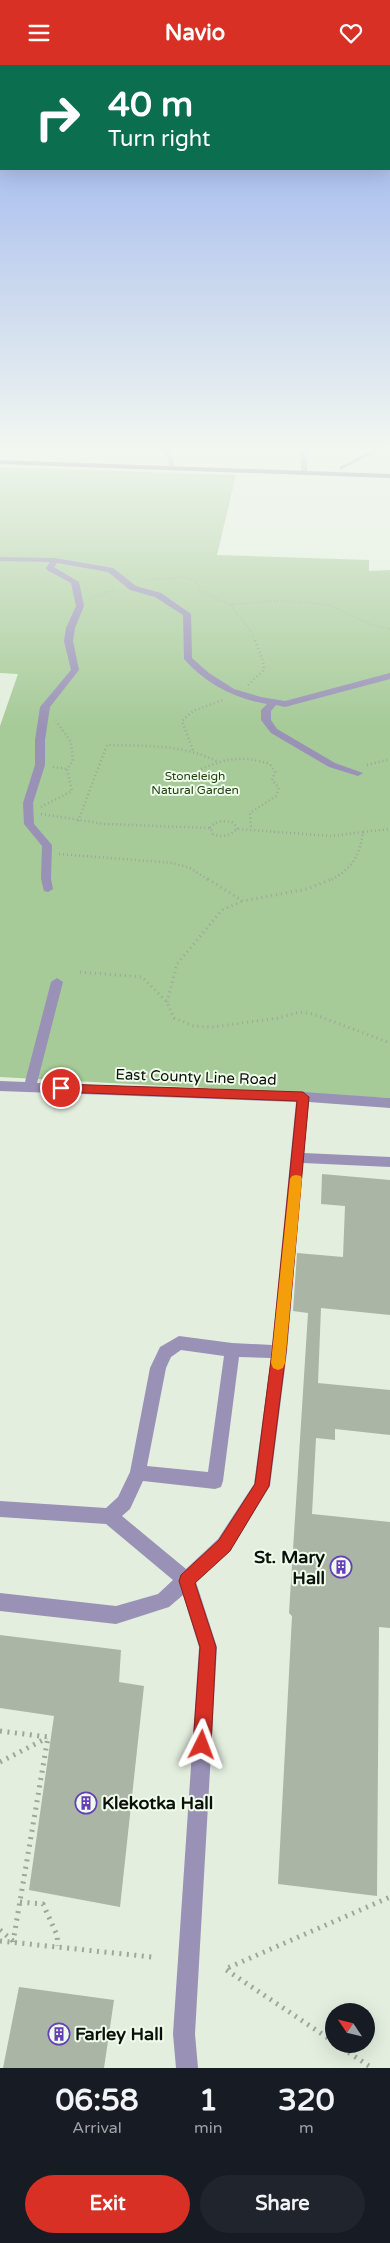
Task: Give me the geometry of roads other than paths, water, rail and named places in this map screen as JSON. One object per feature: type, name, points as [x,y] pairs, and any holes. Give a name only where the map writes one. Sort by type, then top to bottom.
[{"type":"street","points":[[0,559],[24,561],[55,560],[110,570],[133,588],[158,595],[187,614],[188,659],[206,675],[231,691],[285,704],[390,675]]},
{"type":"street","points":[[48,889],[46,879],[47,845],[29,824],[32,812],[28,803],[40,765],[40,740],[45,707],[75,671],[69,654],[70,631],[80,609],[75,582],[50,568],[55,560]]},
{"type":"street","points":[[274,702],[266,710],[266,720],[274,731],[332,765],[361,770]]},
{"type":"street","points":[[30,1087],[58,982]]},
{"type":"street","name":"East County Line Road","points":[[0,1086],[303,1097],[390,1103]]},
{"type":"street","points":[[0,1602],[116,1615],[163,1601],[224,1545],[262,1486],[279,1352],[303,1097]]},
{"type":"street","points":[[298,1158],[390,1162]]},
{"type":"street","points":[[109,1516],[124,1503],[138,1473],[158,1368],[165,1352],[179,1343],[232,1351],[279,1352]]},
{"type":"street","points":[[138,1473],[215,1481],[232,1351]]},
{"type":"street","points":[[0,1509],[109,1516],[187,1581],[208,1647],[184,2034],[188,2068]]},
{"type":"place","name":"St. Mary Hall","points":[[341,1567]]},
{"type":"place","name":"Klekotka Hall","points":[[86,1803]]},
{"type":"place","name":"Farley Hall","points":[[59,2034]]},
{"type":"park label","name":"Stoneleigh Natural Garden","points":[[195,783]]}]
